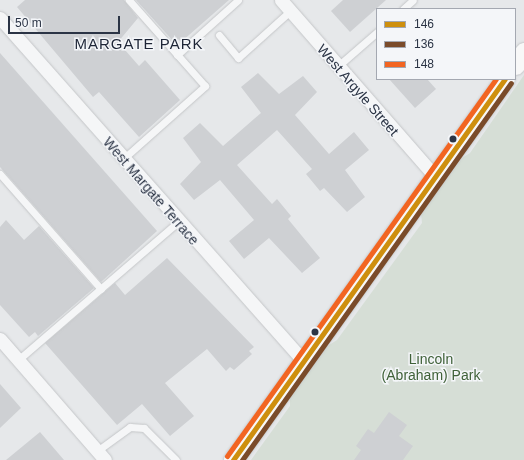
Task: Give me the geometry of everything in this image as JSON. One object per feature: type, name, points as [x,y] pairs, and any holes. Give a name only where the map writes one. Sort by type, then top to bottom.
[{"type":"street","name":"West Argyle Street","points":[[281,0],[437,178]]},
{"type":"street","name":"West Margate Terrace","points":[[0,18],[178,222],[304,362]]},
{"type":"street","points":[[516,64],[524,52]]},
{"type":"street","points":[[233,460],[437,178],[504,80]]},
{"type":"street","points":[[0,339],[101,455]]},
{"type":"lane","points":[[123,159],[205,86],[129,0]]},
{"type":"lane","points":[[177,55],[238,0]]},
{"type":"lane","points":[[404,8],[413,0]]},
{"type":"lane","points":[[219,36],[238,58],[290,11]]},
{"type":"lane","points":[[338,66],[376,33]]},
{"type":"lane","points":[[0,174],[101,289]]},
{"type":"lane","points":[[18,360],[178,222]]},
{"type":"lane","points":[[101,455],[130,427],[144,428],[176,460]]},
{"type":"green space","name":"Lincoln (Abraham) Park","points":[[524,75],[524,460],[251,460],[290,406],[290,396],[326,347],[337,340],[422,223],[421,214],[462,158],[470,153]]},
{"type":"building","points":[[25,0],[124,0],[138,18],[118,42],[139,66],[145,60],[180,100],[139,137],[99,92],[93,97],[17,7]]},
{"type":"building","points":[[136,0],[229,0],[181,42],[178,39],[174,42]]},
{"type":"building","points":[[343,0],[386,0],[350,32],[331,11]]},
{"type":"building","points":[[0,53],[157,231],[101,282],[0,167]]},
{"type":"building","points":[[258,73],[279,94],[303,76],[317,92],[295,115],[329,154],[354,132],[369,150],[345,170],[365,197],[347,212],[324,188],[320,191],[306,174],[312,169],[277,130],[237,165],[272,204],[277,199],[291,216],[288,219],[320,258],[302,273],[269,238],[244,259],[229,241],[254,220],[220,180],[194,200],[180,184],[201,162],[183,138],[200,123],[223,146],[261,113],[241,87]]},
{"type":"building","points":[[390,80],[428,80],[436,89],[415,108]]},
{"type":"building","points":[[6,220],[24,240],[39,226],[94,288],[38,336],[35,332],[29,337],[0,305],[0,227]]},
{"type":"building","points":[[167,258],[254,347],[249,351],[252,354],[234,370],[230,367],[226,371],[207,349],[165,383],[194,416],[170,436],[142,404],[117,425],[45,343],[115,283],[125,295]]},
{"type":"building","points":[[0,384],[21,408],[0,428]]},
{"type":"building","points":[[389,412],[407,425],[399,436],[413,446],[403,460],[354,460],[361,450],[356,446],[368,429],[374,433]]},
{"type":"building","points":[[40,432],[64,460],[6,460]]},
{"type":"transit line","name":"148","points":[[227,456],[495,80]]},
{"type":"transit line","name":"146","points":[[233,460],[504,80]]},
{"type":"transit line","name":"136","points":[[242,460],[511,83]]},
{"type":"district","name":"MARGATE PARK","points":[[139,44]]}]
